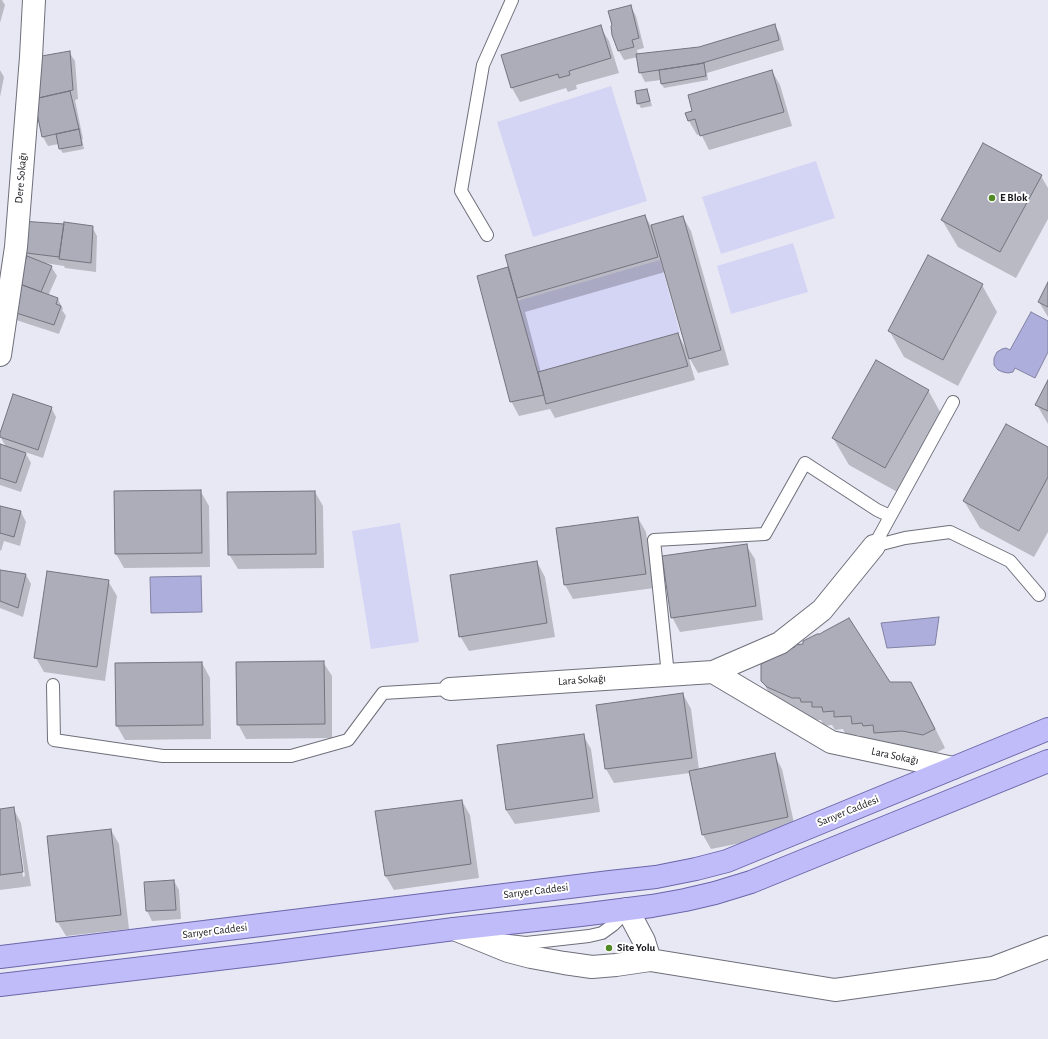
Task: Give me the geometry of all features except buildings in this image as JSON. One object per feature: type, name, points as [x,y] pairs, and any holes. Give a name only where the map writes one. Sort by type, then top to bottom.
[{"type":"main road","name":"Sarıyer Caddesi","points":[[0,957],[656,877],[696,870],[726,861],[1048,729]]},
{"type":"main road","points":[[0,985],[627,909],[685,900],[715,893],[750,882],[1048,760]]},
{"type":"main road","points":[[610,882],[627,909]]},
{"type":"street","name":"Dere Sokağı","points":[[0,355],[8,246],[31,57],[34,0]]},
{"type":"street","name":"Lara Sokağı","points":[[450,689],[713,672],[780,643],[822,610],[874,546]]},
{"type":"street","name":"Lara Sokağı","points":[[713,672],[831,742],[953,768]]},
{"type":"street","points":[[627,909],[644,941],[650,960]]},
{"type":"street","points":[[454,929],[508,951],[564,963],[592,967],[616,966],[650,960],[836,990],[993,968],[1048,947]]},
{"type":"lane","points":[[487,235],[461,191],[484,65],[512,0]]},
{"type":"lane","points":[[874,546],[953,402]]},
{"type":"lane","points":[[668,675],[654,540],[765,534],[804,463],[877,510],[890,516]]},
{"type":"lane","points":[[874,546],[905,538],[950,532],[1010,561],[1039,595]]},
{"type":"lane","points":[[53,685],[54,740],[163,756],[291,756],[348,740],[383,693],[450,689]]},
{"type":"shaded area","points":[[611,86],[647,201],[533,237],[497,122]]},
{"type":"shaded area","points":[[816,161],[835,218],[721,254],[702,197]]},
{"type":"shaded area","points":[[793,243],[808,292],[731,314],[717,266]]},
{"type":"shaded area","points":[[660,260],[680,333],[537,373],[517,301]]},
{"type":"shaded area","points":[[1031,312],[1048,321],[1048,352],[1035,378],[1015,368],[1013,372],[1008,373],[998,370],[994,365],[994,358],[997,352],[1006,348],[1010,350]]},
{"type":"shaded area","points":[[400,523],[419,642],[371,649],[352,531]]},
{"type":"shaded area","points":[[201,576],[202,612],[151,613],[150,577]]},
{"type":"shaded area","points":[[939,617],[935,645],[887,648],[881,623]]},
{"type":"place","name":"E Blok","points":[[992,198]]},
{"type":"place","name":"Site Yolu","points":[[609,948]]}]
